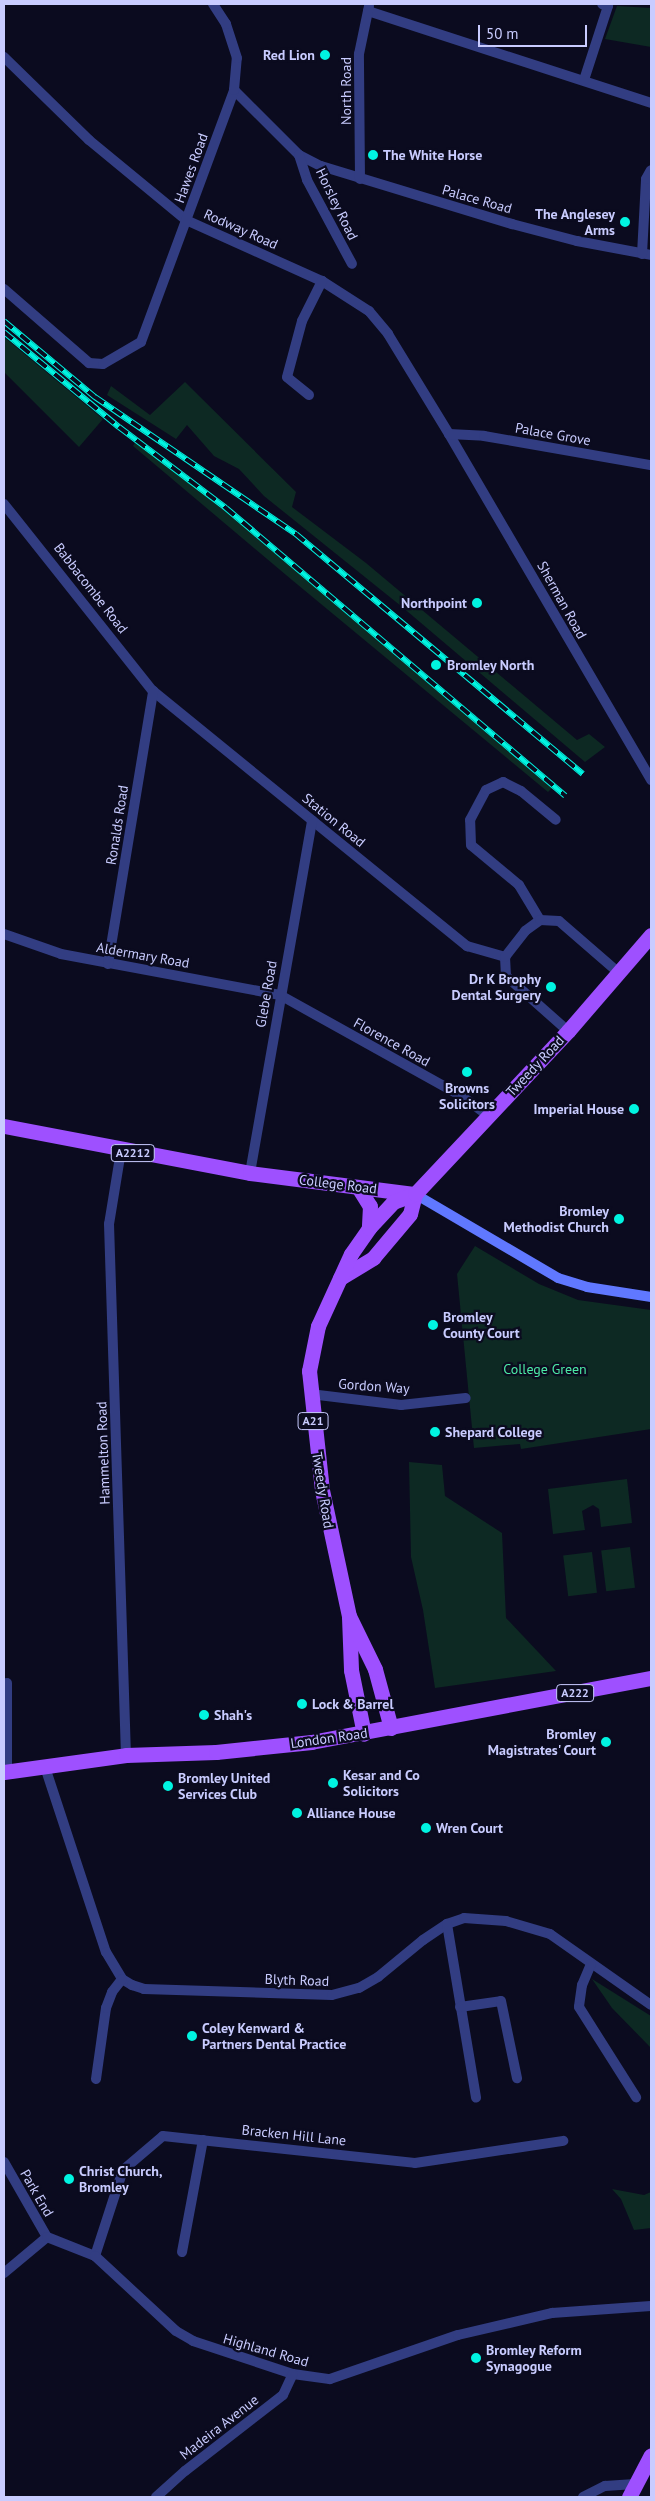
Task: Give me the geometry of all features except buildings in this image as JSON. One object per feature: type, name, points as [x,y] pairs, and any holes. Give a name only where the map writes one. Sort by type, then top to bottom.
[{"type":"main road","name":"Tweedy Road","points":[[364,1734],[351,1670],[349,1616],[322,1490],[310,1394],[312,1349],[318,1326],[351,1254],[369,1228],[394,1202],[415,1194],[568,1031],[651,935]]},
{"type":"main road","name":"College Road","points":[[4,1126],[121,1151],[250,1173],[415,1194]]},
{"type":"main road","points":[[358,1187],[370,1206],[369,1228]]},
{"type":"main road","name":"Tweedy Road","points":[[340,1278],[373,1258],[410,1214],[415,1194]]},
{"type":"main road","name":"Tweedy Road","points":[[349,1616],[374,1669],[391,1728]]},
{"type":"main road","name":"London Road","points":[[5,1772],[126,1755],[216,1752],[364,1734],[651,1678]]},
{"type":"main road","points":[[632,2491],[651,2455]]},
{"type":"street","name":"Hawes Road","points":[[4,290],[89,363],[103,364],[141,342],[234,90],[237,58],[226,24],[213,4]]},
{"type":"street","points":[[584,80],[608,6],[602,4]]},
{"type":"street","points":[[368,7],[651,103]]},
{"type":"street","name":"North Road","points":[[360,179],[359,54],[368,7]]},
{"type":"street","name":"Rodway Road","points":[[4,57],[89,140],[186,220],[322,281],[369,311],[388,334],[449,434]]},
{"type":"street","points":[[234,90],[299,155]]},
{"type":"street","name":"Palace Road","points":[[299,155],[360,179],[512,224],[647,254]]},
{"type":"street","name":"Horsley Road","points":[[299,155],[307,180],[352,264]]},
{"type":"street","points":[[647,254],[646,179],[651,170]]},
{"type":"street","points":[[309,395],[287,377],[302,321],[322,281]]},
{"type":"street","name":"Palace Grove","points":[[449,434],[484,436],[651,464]]},
{"type":"street","name":"Sherman Road","points":[[449,434],[651,780]]},
{"type":"street","name":"Babbacombe Road","points":[[4,504],[153,691]]},
{"type":"street","name":"Station Road","points":[[153,691],[467,946],[505,957]]},
{"type":"street","name":"Ronalds Road","points":[[108,964],[153,691]]},
{"type":"street","points":[[540,920],[518,885],[471,845],[470,820],[486,790],[503,782],[521,791],[556,820]]},
{"type":"street","name":"Glebe Road","points":[[250,1173],[312,820]]},
{"type":"street","points":[[568,1031],[510,982],[504,966],[505,957],[525,931],[540,920],[559,921],[619,973]]},
{"type":"street","name":"Aldermary Road","points":[[4,934],[61,954],[280,995]]},
{"type":"street","name":"Florence Road","points":[[280,995],[460,1095],[489,1116]]},
{"type":"street","name":"Hammelton Road","points":[[121,1151],[109,1224],[126,1755]]},
{"type":"street","name":"College Road","points":[[415,1194],[558,1278],[587,1287],[651,1298]]},
{"type":"street","name":"Gordon Way","points":[[310,1394],[401,1405],[466,1398]]},
{"type":"street","points":[[5,1772],[7,1683]]},
{"type":"street","points":[[44,1767],[106,1952],[122,1979],[112,1992],[106,2008],[96,2079]]},
{"type":"street","name":"Blyth Road","points":[[122,1979],[144,1989],[332,1995],[359,1988],[378,1978],[447,1924],[464,1918],[506,1921],[534,1927],[567,1944],[591,1964],[651,2005]]},
{"type":"street","points":[[447,1924],[476,2098]]},
{"type":"street","points":[[591,1964],[582,1985],[579,2007],[636,2097]]},
{"type":"street","points":[[460,2007],[501,2001],[517,2078]]},
{"type":"street","name":"Bracken Hill Lane","points":[[95,2256],[123,2170],[163,2136],[415,2163],[563,2141]]},
{"type":"street","points":[[182,2252],[203,2140]]},
{"type":"street","name":"Park End","points":[[4,2162],[47,2238]]},
{"type":"street","points":[[4,2272],[47,2238]]},
{"type":"street","name":"Highland Road","points":[[47,2238],[95,2256],[176,2331],[213,2349],[292,2374],[330,2379],[458,2335],[514,2322],[552,2314],[651,2306]]},
{"type":"street","name":"Madeira Avenue","points":[[156,2497],[185,2470],[283,2395],[292,2374]]},
{"type":"street","points":[[583,2497],[605,2486],[632,2491]]},
{"type":"green space","points":[[617,6],[651,8],[651,47],[605,39]]},
{"type":"green space","points":[[4,337],[103,419],[79,447],[4,372]]},
{"type":"green space","points":[[185,382],[296,492],[292,507],[366,563],[577,740],[589,734],[605,747],[585,762],[401,606],[264,496],[239,469],[214,456],[187,425],[176,439],[107,395],[111,386],[150,415]]},
{"type":"green space","points":[[136,441],[202,491],[552,788],[548,792],[292,580],[133,446]]},
{"type":"green space","name":"College Green","points":[[475,1246],[539,1284],[578,1300],[651,1310],[651,1429],[521,1449],[520,1444],[474,1448],[457,1274]]},
{"type":"green space","points":[[409,1462],[442,1465],[445,1496],[502,1533],[506,1618],[556,1671],[435,1688],[423,1610],[411,1557]]},
{"type":"green space","points":[[627,1479],[632,1523],[601,1527],[599,1509],[593,1505],[582,1511],[585,1530],[553,1534],[548,1489]]},
{"type":"green space","points":[[630,1547],[635,1588],[606,1591],[601,1551]]},
{"type":"green space","points":[[592,1552],[597,1593],[568,1596],[563,1556]]},
{"type":"green space","points":[[592,1979],[651,2016],[651,2048],[612,2008]]},
{"type":"green space","points":[[612,2189],[644,2195],[651,2192],[651,2228],[634,2230],[621,2199]]},
{"type":"railway","points":[[4,321],[95,397],[296,534],[583,774]]},
{"type":"railway","points":[[4,332],[119,427],[226,508],[565,796]]},
{"type":"place","name":"Red Lion","points":[[325,55]]},
{"type":"place","name":"The White Horse","points":[[373,155]]},
{"type":"place","name":"The Anglesey Arms","points":[[625,222]]},
{"type":"place","name":"Northpoint","points":[[477,603]]},
{"type":"place","name":"Bromley North","points":[[436,665]]},
{"type":"place","name":"Dr K Brophy Dental Surgery","points":[[551,987]]},
{"type":"place","name":"Browns Solicitors","points":[[467,1072]]},
{"type":"place","name":"Imperial House","points":[[634,1109]]},
{"type":"place","name":"Bromley Methodist Church","points":[[619,1219]]},
{"type":"place","name":"Bromley County Court","points":[[433,1325]]},
{"type":"place","name":"Shepard College","points":[[435,1432]]},
{"type":"place","name":"Lock & Barrel","points":[[302,1704]]},
{"type":"place","name":"Shah's","points":[[204,1715]]},
{"type":"place","name":"Bromley Magistrates' Court","points":[[606,1742]]},
{"type":"place","name":"Kesar and Co Solicitors","points":[[333,1783]]},
{"type":"place","name":"Bromley United Services Club","points":[[168,1786]]},
{"type":"place","name":"Alliance House","points":[[297,1813]]},
{"type":"place","name":"Wren Court","points":[[426,1828]]},
{"type":"place","name":"Coley Kenward & Partners Dental Practice","points":[[192,2036]]},
{"type":"place","name":"Christ Church, Bromley","points":[[69,2179]]},
{"type":"place","name":"Bromley Reform Synagogue","points":[[476,2358]]}]
